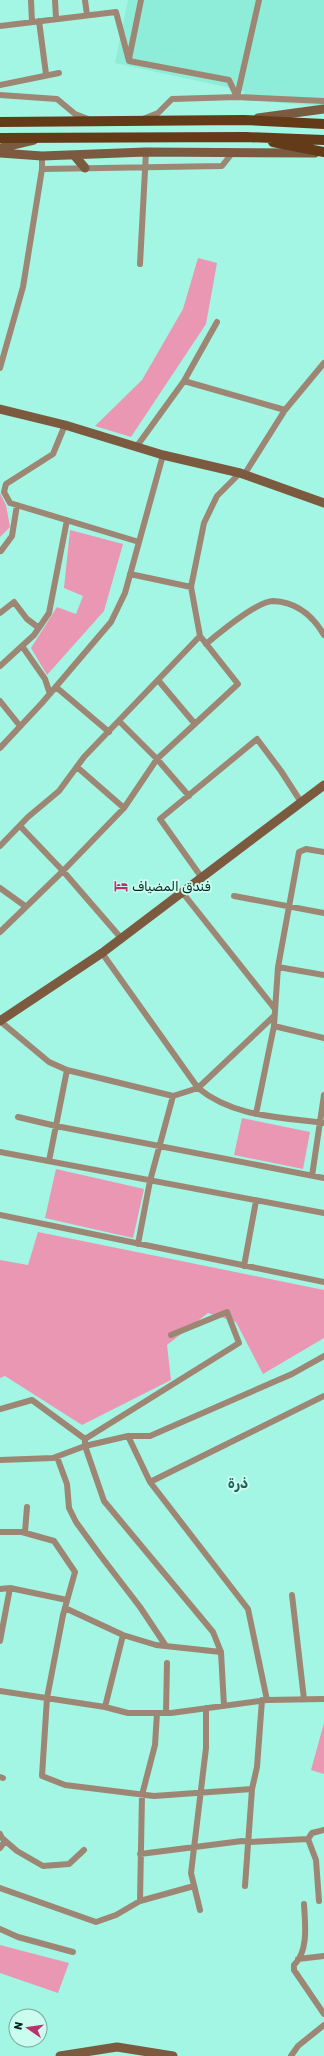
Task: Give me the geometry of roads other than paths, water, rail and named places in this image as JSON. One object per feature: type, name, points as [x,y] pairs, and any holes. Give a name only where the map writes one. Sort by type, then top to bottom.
[{"type":"main road","points":[[0,122],[244,120],[324,124]]},
{"type":"main road","points":[[246,137],[324,153]]},
{"type":"main road","points":[[0,138],[246,137],[324,140]]},
{"type":"street","points":[[30,0],[32,22]]},
{"type":"street","points":[[55,0],[56,18]]},
{"type":"street","points":[[85,0],[87,15]]},
{"type":"street","points":[[129,61],[141,0]]},
{"type":"street","points":[[237,97],[259,0]]},
{"type":"street","points":[[0,26],[56,18],[116,12],[129,61]]},
{"type":"street","points":[[39,21],[46,74]]},
{"type":"street","points":[[129,61],[229,80],[237,97]]},
{"type":"street","points":[[0,85],[59,72]]},
{"type":"street","points":[[0,95],[56,99],[75,114],[93,121]]},
{"type":"street","points":[[138,121],[158,113],[172,99],[237,97],[324,101]]},
{"type":"street","points":[[244,120],[324,109]]},
{"type":"street","points":[[0,148],[45,137]]},
{"type":"street","points":[[0,154],[42,156],[146,152],[324,153]]},
{"type":"street","points":[[140,264],[146,152]]},
{"type":"street","points":[[42,169],[222,166],[233,152]]},
{"type":"street","points":[[74,155],[85,168]]},
{"type":"street","points":[[0,368],[23,287],[42,169],[42,156]]},
{"type":"street","points":[[137,446],[184,381],[216,322]]},
{"type":"street","points":[[0,932],[25,906],[63,871],[124,808],[157,759],[238,684],[200,636],[191,587],[204,523],[217,496],[242,474],[285,410],[324,363]]},
{"type":"street","points":[[184,381],[285,410]]},
{"type":"street","points":[[0,409],[242,474],[324,503]]},
{"type":"street","points":[[64,425],[52,454],[6,484],[4,492],[10,503],[139,542]]},
{"type":"street","points":[[0,748],[50,694],[111,622],[125,593],[163,454]]},
{"type":"street","points":[[1,551],[12,536],[17,505]]},
{"type":"street","points":[[0,666],[39,628],[49,613],[67,520]]},
{"type":"street","points":[[130,574],[191,587]]},
{"type":"street","points":[[206,644],[224,628],[248,613],[272,601],[296,606],[309,615],[324,635]]},
{"type":"street","points":[[0,613],[14,602],[27,619],[39,628]]},
{"type":"street","points":[[0,846],[58,790],[119,721],[200,636]]},
{"type":"street","points":[[22,646],[45,679],[50,694]]},
{"type":"street","points":[[158,680],[195,724]]},
{"type":"street","points":[[56,687],[109,732]]},
{"type":"street","points":[[0,701],[20,726]]},
{"type":"street","points":[[119,721],[157,759],[188,796]]},
{"type":"street","points":[[202,878],[160,819],[257,739],[281,771],[301,802]]},
{"type":"street","points":[[77,767],[124,808]]},
{"type":"street","points":[[274,1012],[198,1088],[173,1096],[67,1070],[49,1062],[0,1021],[102,953],[324,785]]},
{"type":"street","points":[[20,826],[63,871],[121,938]]},
{"type":"street","points":[[256,1114],[274,1026],[278,967],[299,852],[306,849],[324,852]]},
{"type":"street","points":[[0,888],[25,906]]},
{"type":"street","points":[[182,892],[274,1012]]},
{"type":"street","points":[[234,896],[324,913]]},
{"type":"street","points":[[102,953],[198,1088],[212,1099],[256,1114],[322,1123]]},
{"type":"street","points":[[278,967],[324,975]]},
{"type":"street","points":[[274,1026],[324,1038]]},
{"type":"street","points":[[48,1161],[67,1070]]},
{"type":"street","points":[[312,1176],[322,1123],[324,1095]]},
{"type":"street","points":[[138,1244],[158,1146],[173,1096]]},
{"type":"street","points":[[18,1117],[56,1126],[324,1178]]},
{"type":"street","points":[[0,1152],[324,1213]]},
{"type":"street","points":[[244,1266],[256,1201]]},
{"type":"street","points":[[0,1215],[324,1282]]},
{"type":"street","points":[[85,1439],[239,1343],[227,1312],[171,1335]]},
{"type":"street","points":[[0,1460],[53,1458],[86,1446],[128,1436],[150,1436],[292,1374],[324,1356]]},
{"type":"street","points":[[150,1482],[324,1396]]},
{"type":"street","points":[[0,1409],[32,1400],[85,1439],[104,1501],[213,1632],[221,1652],[224,1706]]},
{"type":"street","points":[[128,1436],[150,1482],[248,1609],[264,1700],[257,1767],[252,1789],[245,1886]]},
{"type":"street","points":[[57,1457],[67,1484],[69,1508],[76,1522],[140,1607],[166,1646]]},
{"type":"street","points":[[25,1532],[27,1507]]},
{"type":"street","points":[[0,1532],[25,1532],[54,1541],[75,1572],[65,1608],[47,1698],[42,1776],[65,1785],[154,1796],[252,1789]]},
{"type":"street","points":[[0,1589],[10,1588],[67,1600]]},
{"type":"street","points":[[0,1642],[10,1588]]},
{"type":"street","points":[[292,1595],[304,1699]]},
{"type":"street","points":[[65,1608],[122,1635],[166,1646],[221,1652]]},
{"type":"street","points":[[105,1707],[122,1635]]},
{"type":"street","points":[[166,1713],[167,1664]]},
{"type":"street","points":[[0,1691],[105,1707],[128,1713],[166,1713],[264,1700],[324,1699]]},
{"type":"street","points":[[200,1910],[192,1873],[193,1848],[206,1748],[206,1708]]},
{"type":"street","points":[[140,1902],[142,1794],[155,1745],[157,1713]]},
{"type":"street","points":[[308,1839],[312,1833],[324,1830]]},
{"type":"street","points":[[0,1834],[5,1841],[17,1851],[43,1866],[69,1864],[84,1850]]},
{"type":"street","points":[[140,1854],[242,1841],[249,1842],[308,1839]]},
{"type":"street","points":[[308,1839],[316,1860],[322,1891],[320,1901]]},
{"type":"street","points":[[0,1848],[5,1841]]},
{"type":"street","points":[[0,1888],[96,1922],[116,1915],[140,1902],[194,1886]]},
{"type":"street","points":[[304,1904],[306,1926],[303,1948],[294,1964],[294,1970],[324,2014]]},
{"type":"street","points":[[0,1929],[18,1937],[73,1952]]},
{"type":"street","points":[[298,1959],[324,1956]]},
{"type":"street","points":[[291,2056],[298,2046],[324,2026]]},
{"type":"street","points":[[60,2056],[117,2047],[173,2056]]},
{"type":"place","name":"فندق المضياف","points":[[121,886]]},
{"type":"district","name":"ذرة","points":[[238,1483]]}]
